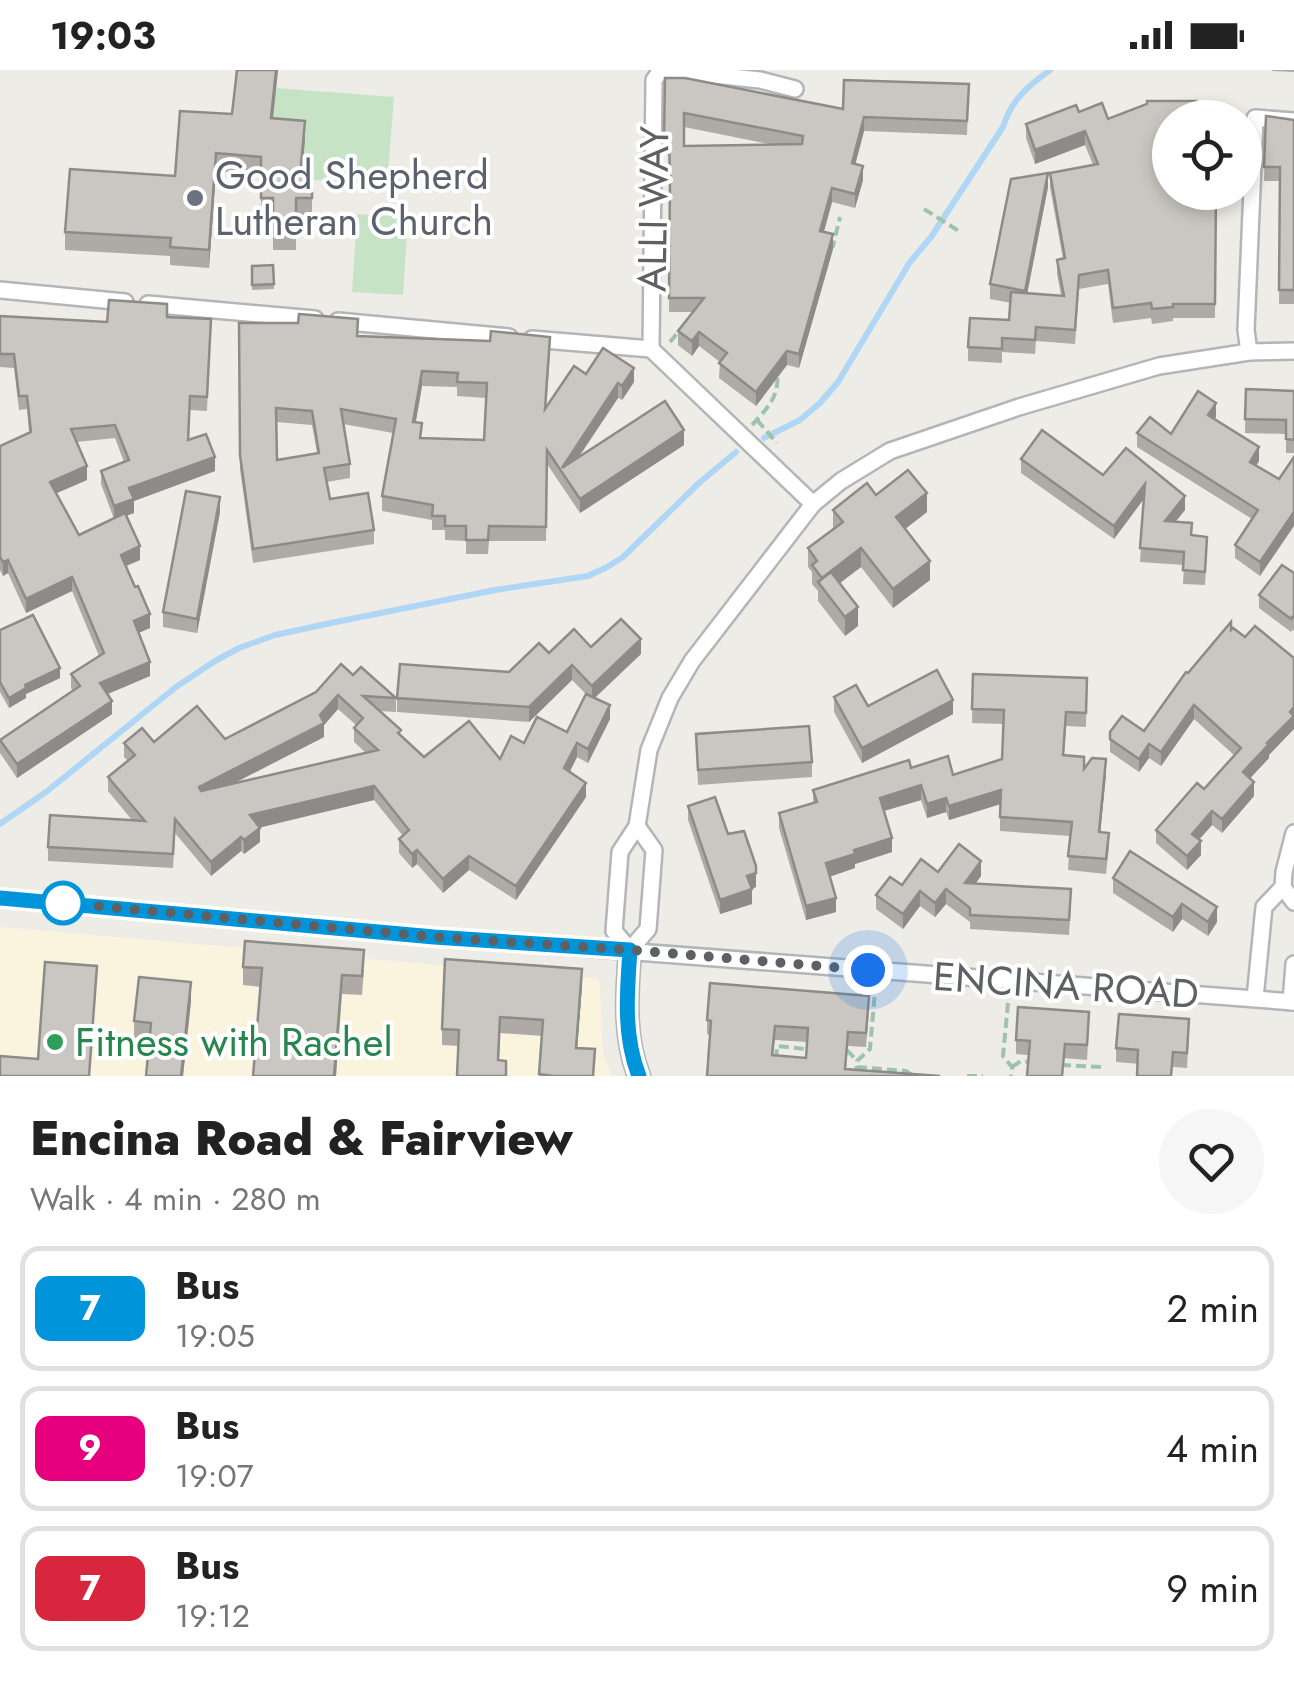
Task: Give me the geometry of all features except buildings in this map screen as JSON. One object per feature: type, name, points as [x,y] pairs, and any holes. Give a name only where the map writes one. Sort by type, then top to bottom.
[{"type":"street","name":"ALLI WAY","points":[[0,290],[655,353],[654,80],[664,70],[760,80],[795,89]]},
{"type":"street","points":[[1248,352],[1255,118],[1294,121]]},
{"type":"street","points":[[630,950],[614,931],[620,852],[637,826],[649,750],[670,698],[692,661],[813,504],[860,468],[890,452],[1019,406],[1159,366],[1248,352],[1294,351]]},
{"type":"street","points":[[655,353],[813,504]]},
{"type":"street","points":[[637,826],[654,850],[648,929],[630,950],[628,1041],[639,1076]]},
{"type":"street","points":[[1254,998],[1264,907],[1283,887],[1294,833]]},
{"type":"street","points":[[1283,887],[1294,902]]},
{"type":"street","name":"ENCINA ROAD","points":[[0,898],[434,937],[1292,1002]]},
{"type":"street","points":[[1292,1002],[1294,964]]},
{"type":"path","points":[[924,208],[962,233]]},
{"type":"path","points":[[821,242],[833,246],[840,217]]},
{"type":"path","points":[[655,353],[688,320]]},
{"type":"path","points":[[742,436],[772,402],[778,379],[774,369]]},
{"type":"path","points":[[758,422],[784,451]]},
{"type":"path","points":[[856,1076],[857,1064],[870,1050],[874,991]]},
{"type":"path","points":[[1008,1003],[1003,1056],[1012,1067],[1011,1076]]},
{"type":"path","points":[[775,1070],[777,1046],[806,1047],[806,1057]]},
{"type":"path","points":[[846,1048],[857,1064],[906,1070],[914,1076]]},
{"type":"path","points":[[1056,1060],[1061,1065],[1101,1067]]},
{"type":"path","points":[[1012,1067],[1021,1061],[1032,1062]]},
{"type":"path","points":[[967,1076],[983,1076]]},
{"type":"shaded area","points":[[0,927],[597,979],[603,1054],[612,1076],[0,1076]]},
{"type":"green space","points":[[276,88],[394,97],[387,186],[302,179],[271,136]]},
{"type":"green space","points":[[357,214],[408,217],[403,295],[352,292]]},
{"type":"waterway","points":[[764,438],[800,420],[838,382],[910,262],[931,237],[1016,101],[1050,70]]},
{"type":"waterway","points":[[0,824],[46,792],[176,687],[239,648],[275,635],[331,623],[588,576],[623,557],[736,452]]},
{"type":"bus line","name":"7","points":[[0,898],[434,937],[630,950],[628,1041],[639,1076]]},
{"type":"place","name":"Good Shepherd Lutheran Church","points":[[195,198]]},
{"type":"place","name":"Fitness with Rachel","points":[[55,1042]]},
{"type":"route","points":[[63,903],[434,937],[868,970]]}]
